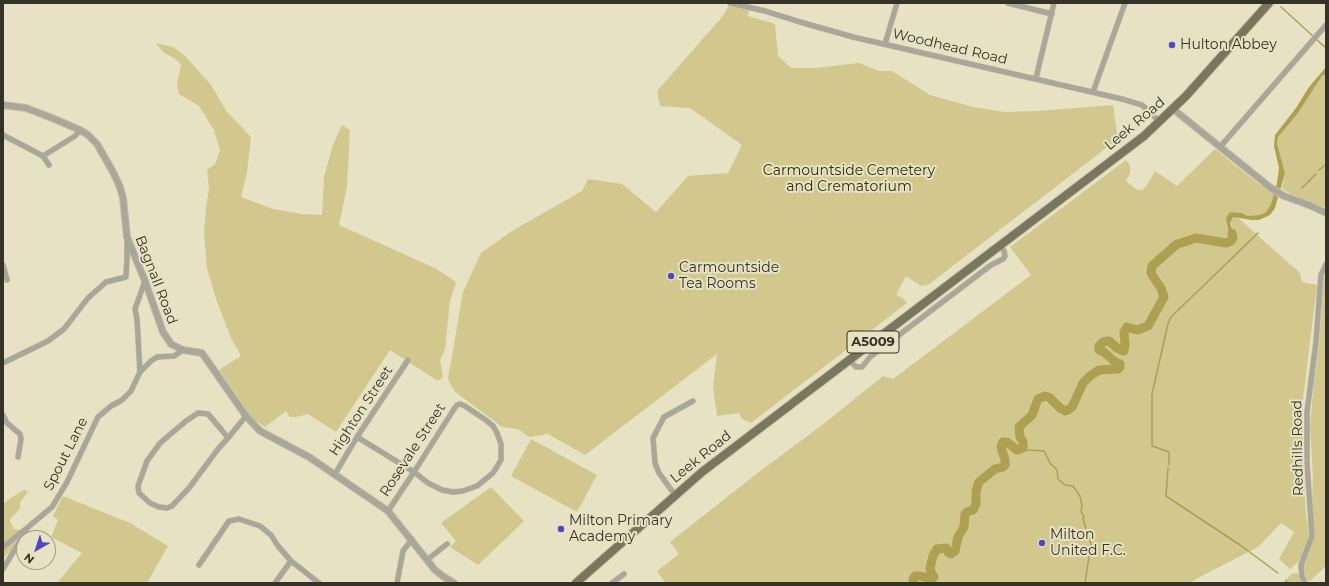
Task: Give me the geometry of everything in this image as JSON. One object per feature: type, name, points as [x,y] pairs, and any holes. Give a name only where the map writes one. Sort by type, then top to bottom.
[{"type":"main road","name":"Leek Road","points":[[576,583],[675,495],[724,454],[1140,139],[1173,109],[1269,3]]},
{"type":"street","name":"Woodhead Road","points":[[730,3],[765,11],[854,37],[1036,78],[1142,105],[1160,122]]},
{"type":"street","points":[[885,44],[897,3]]},
{"type":"street","points":[[1008,3],[1052,14]]},
{"type":"street","points":[[1036,78],[1054,3]]},
{"type":"street","points":[[1093,92],[1125,3]]},
{"type":"street","points":[[1220,146],[1326,25]]},
{"type":"street","name":"Bagnall Road","points":[[3,105],[26,108],[80,130],[88,135],[97,144],[114,172],[120,187],[123,198],[127,237],[145,281],[163,332],[172,344],[184,350],[202,353],[246,416],[260,431],[289,446],[335,474],[388,511],[427,560],[440,573],[454,583]]},
{"type":"street","points":[[1173,109],[1271,188],[1284,196],[1309,205],[1326,214]]},
{"type":"street","points":[[43,156],[75,136],[80,130]]},
{"type":"street","points":[[3,135],[43,156],[49,165]]},
{"type":"street","points":[[3,363],[48,341],[64,329],[88,298],[106,282],[126,277],[127,237]]},
{"type":"street","points":[[849,360],[856,367],[862,367],[876,352],[991,265],[1003,259],[1005,256],[1004,252],[999,246]]},
{"type":"street","name":"Redhills Road","points":[[1305,583],[1302,577],[1301,565],[1312,536],[1307,464],[1307,412],[1316,342],[1321,275],[1326,264]]},
{"type":"street","points":[[3,265],[7,280]]},
{"type":"street","name":"Spout Lane","points":[[140,372],[137,319],[135,309],[145,281]]},
{"type":"street","name":"Spout Lane","points":[[28,528],[52,507],[57,500],[98,417],[111,406],[122,400],[131,390],[140,372],[151,361],[157,357],[174,356],[184,350]]},
{"type":"street","name":"Highton Street","points":[[335,474],[357,437],[408,360]]},
{"type":"street","points":[[675,495],[659,473],[655,462],[653,438],[658,425],[664,417],[693,401]]},
{"type":"street","name":"Rosevale Street","points":[[388,511],[457,405],[460,404],[487,421],[493,426],[497,433],[501,444],[500,460],[493,473],[477,486],[463,491],[453,492],[442,490],[428,483],[414,472]]},
{"type":"street","points":[[228,438],[208,414],[198,414],[186,421],[160,443],[147,461],[138,486],[139,493],[150,503],[159,507],[167,508],[172,506],[189,488],[210,459],[228,438],[246,416]]},
{"type":"street","points":[[3,415],[7,423],[20,434],[21,439],[18,457]]},
{"type":"street","points":[[357,437],[414,472]]},
{"type":"street","points":[[198,565],[229,521],[239,519],[260,526],[271,534],[278,546],[291,561],[319,583]]},
{"type":"street","points":[[3,547],[28,528]]},
{"type":"street","points":[[3,569],[28,528]]},
{"type":"street","points":[[397,583],[403,551],[412,540]]},
{"type":"street","points":[[427,560],[447,544]]},
{"type":"street","points":[[275,583],[291,561]]},
{"type":"street","points":[[612,583],[624,574]]},
{"type":"green space","name":"Carmountside Cemetery and Crematorium","points":[[729,6],[749,10],[748,16],[775,24],[778,56],[791,68],[816,68],[859,63],[879,71],[892,71],[930,95],[973,107],[1005,112],[1113,105],[1118,139],[928,285],[921,286],[906,276],[896,295],[903,298],[907,303],[751,423],[742,419],[739,413],[717,416],[713,387],[717,354],[585,455],[548,434],[529,437],[518,429],[502,427],[454,391],[448,379],[463,292],[481,253],[512,231],[582,191],[588,179],[622,184],[656,212],[688,176],[728,173],[742,145],[690,108],[660,106],[657,91],[722,17]]},
{"type":"green space","points":[[156,43],[173,47],[185,56],[211,85],[227,112],[251,137],[247,172],[241,197],[273,209],[302,214],[322,215],[324,177],[333,145],[342,125],[350,130],[347,187],[339,225],[437,269],[456,282],[450,301],[445,349],[440,360],[443,377],[438,381],[390,350],[336,432],[308,414],[290,417],[286,411],[265,427],[253,419],[219,370],[241,356],[231,338],[216,299],[207,268],[204,232],[209,189],[207,170],[215,164],[220,150],[214,130],[199,106],[179,94],[177,84],[181,65],[177,60],[163,52]]},
{"type":"green space","points":[[1326,74],[1326,208],[1282,189],[1285,173],[1277,143],[1278,136],[1298,113],[1322,76]]},
{"type":"green space","points":[[1215,149],[1259,184],[1274,193],[1271,204],[1266,212],[1260,215],[1246,216],[1242,213],[1229,213],[1227,224],[1230,234],[1230,245],[1233,230],[1230,221],[1236,216],[1300,273],[1302,282],[1317,285],[1303,399],[1303,461],[1306,514],[1309,534],[1299,561],[1290,569],[1279,559],[1294,532],[1281,523],[1258,547],[1191,583],[665,583],[657,571],[679,554],[670,542],[755,475],[826,422],[883,376],[893,379],[1031,275],[1010,247],[1126,160],[1130,165],[1130,173],[1126,181],[1137,190],[1142,190],[1147,185],[1155,171],[1177,186]]},
{"type":"green space","points":[[1326,276],[1326,566],[1310,581],[1306,580],[1304,577],[1303,570],[1314,532],[1310,426],[1319,345],[1324,278]]},
{"type":"green space","points":[[531,439],[597,475],[577,512],[511,476]]},
{"type":"green space","points":[[491,487],[524,521],[478,565],[450,547],[456,541],[441,523]]},
{"type":"green space","points":[[24,490],[28,492],[20,502],[20,508],[11,518],[10,522],[14,529],[18,530],[16,530],[16,551],[6,555],[3,561],[3,505]]},
{"type":"green space","points":[[63,496],[130,523],[168,546],[147,583],[57,583],[82,553],[56,540],[56,530],[54,530],[58,520],[53,516]]},
{"type":"green space","points":[[1298,573],[1301,583],[1284,583],[1291,574]]},
{"type":"shaded area","points":[[1326,67],[1326,74],[1322,76],[1298,113],[1278,137],[1277,143],[1285,173],[1275,208],[1270,215],[1259,220],[1233,217],[1230,223],[1235,238],[1233,243],[1230,245],[1226,241],[1229,240],[1230,237],[1226,219],[1229,213],[1242,213],[1247,216],[1260,215],[1266,212],[1271,204],[1277,183],[1279,168],[1274,146],[1275,135],[1296,108],[1309,87]]},
{"type":"waterway","points":[[1281,7],[1314,37]]},
{"type":"waterway","points":[[1316,39],[1326,48]]},
{"type":"waterway","points":[[1319,170],[1326,164]]},
{"type":"waterway","points":[[1302,188],[1316,174]]},
{"type":"waterway","points":[[914,583],[913,579],[915,576],[932,579],[934,577],[930,568],[933,556],[937,549],[946,548],[951,554],[955,551],[958,537],[964,527],[965,514],[973,510],[976,504],[976,491],[979,482],[995,469],[1005,465],[1001,447],[1003,442],[1007,442],[1017,450],[1023,448],[1019,427],[1032,415],[1038,399],[1045,396],[1049,397],[1060,408],[1065,411],[1068,410],[1072,407],[1083,383],[1090,376],[1099,370],[1118,369],[1120,367],[1120,364],[1099,350],[1099,346],[1103,342],[1109,341],[1117,348],[1124,351],[1124,332],[1127,327],[1137,330],[1148,326],[1164,297],[1161,288],[1151,273],[1152,266],[1177,244],[1196,238],[1226,243],[1231,241],[1233,238],[1232,233]]},
{"type":"waterway","points":[[1169,465],[1169,452],[1152,446],[1152,394],[1168,324],[1171,317],[1258,233]]},
{"type":"waterway","points":[[1023,448],[1028,450],[1044,451],[1050,463],[1057,470],[1058,479],[1065,485],[1073,486],[1080,496],[1082,506],[1081,512],[1084,516],[1083,519],[1091,544],[1085,583]]},
{"type":"waterway","points":[[1168,468],[1166,496],[1240,545],[1278,573]]},
{"type":"place","name":"Hulton Abbey","points":[[1172,45]]},
{"type":"place","name":"Carmountside Tea Rooms","points":[[671,276]]},
{"type":"place","name":"Milton Primary Academy","points":[[561,529]]},
{"type":"place","name":"Milton United F.C.","points":[[1042,543]]}]
